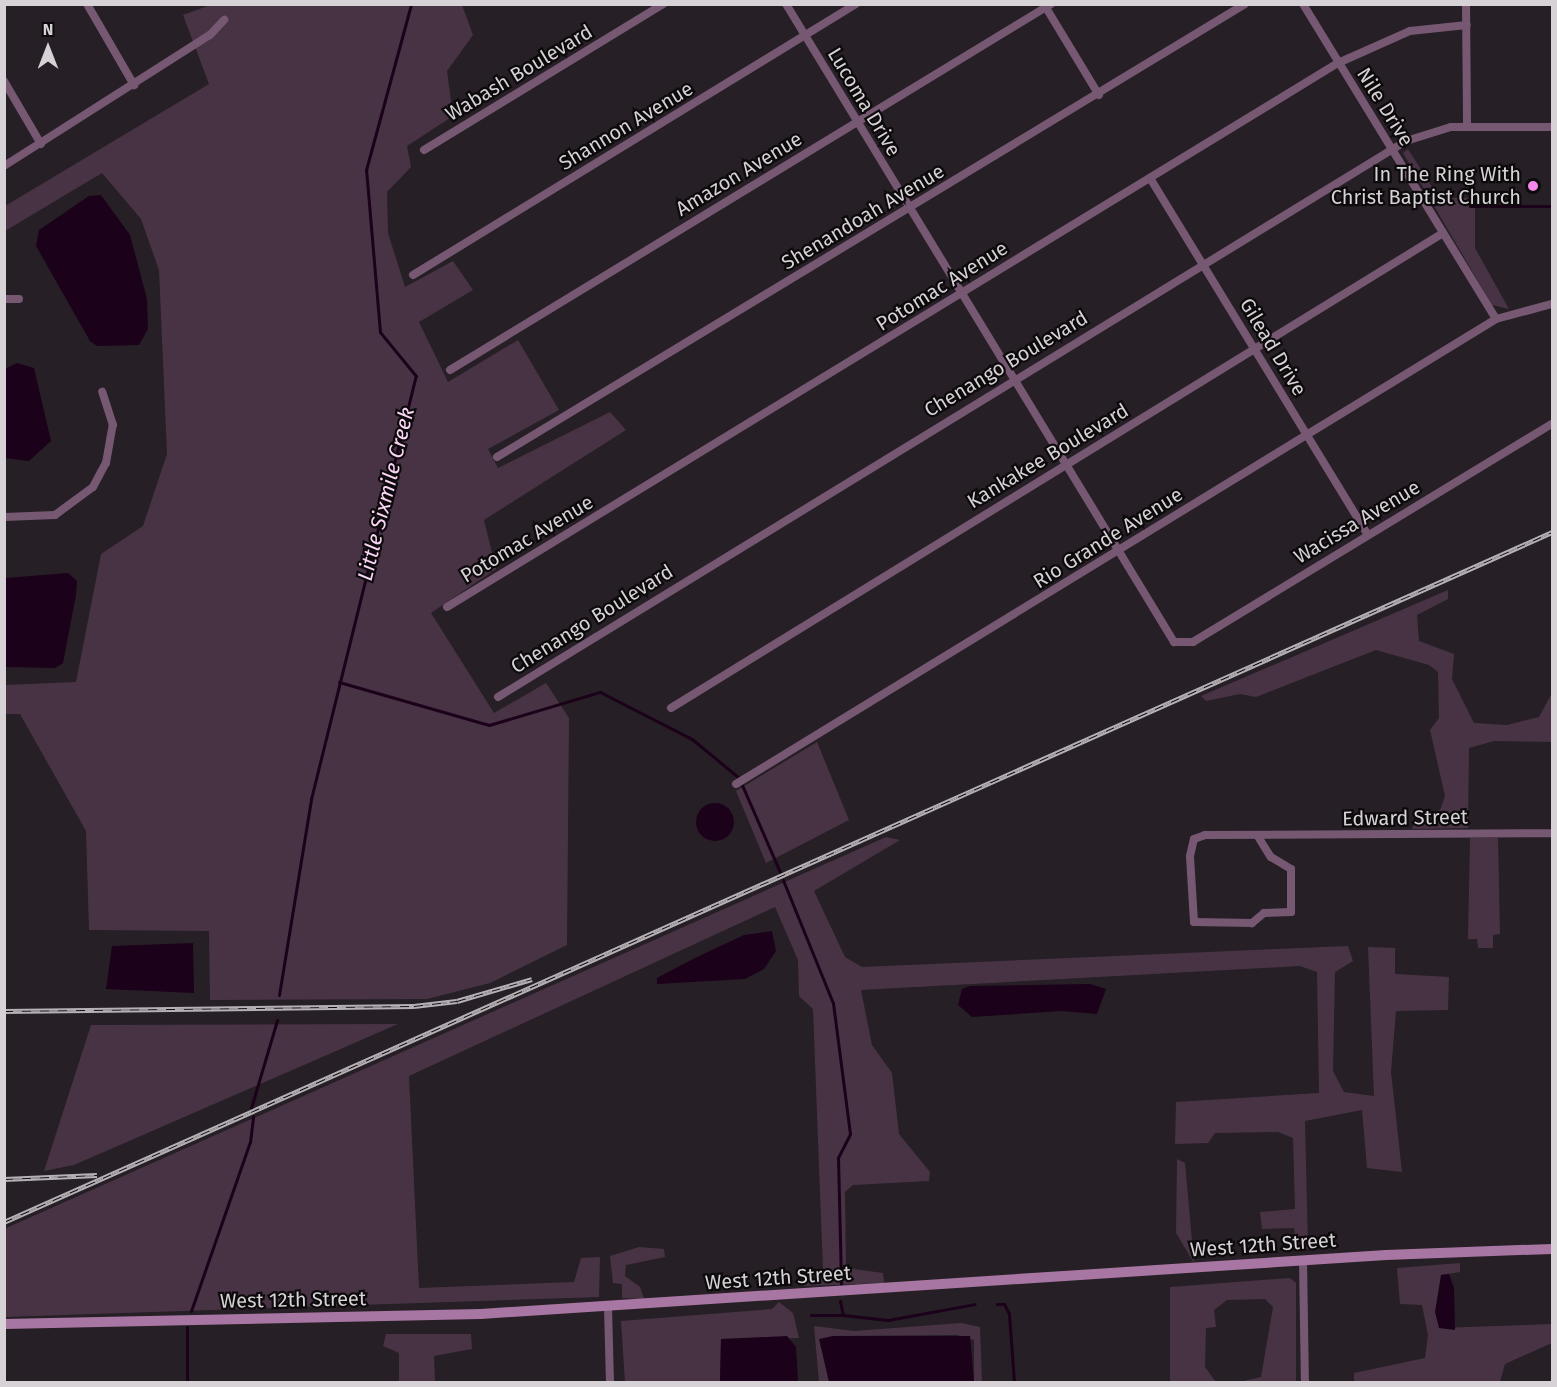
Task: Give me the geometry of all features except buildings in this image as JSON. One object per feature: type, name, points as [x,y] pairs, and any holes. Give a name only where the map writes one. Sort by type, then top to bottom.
[{"type":"street","points":[[87,4],[134,85]]},
{"type":"street","name":"Wabash Boulevard","points":[[424,150],[663,4]]},
{"type":"street","name":"Lucoma Drive","points":[[786,4],[1066,464],[1117,552],[1178,645]]},
{"type":"street","name":"Shannon Avenue","points":[[413,275],[856,4]]},
{"type":"street","name":"Shenandoah Avenue","points":[[497,457],[1099,95],[1245,4]]},
{"type":"street","name":"Nile Drive","points":[[1303,4],[1496,319]]},
{"type":"street","points":[[1466,4],[1467,127]]},
{"type":"street","name":"Amazon Avenue","points":[[450,370],[1047,6],[1053,20],[1099,95]]},
{"type":"street","points":[[4,166],[134,85],[224,20]]},
{"type":"street","name":"Potomac Avenue","points":[[447,607],[1338,63],[1410,31],[1467,25]]},
{"type":"street","points":[[4,81],[41,144]]},
{"type":"street","name":"Chenango Boulevard","points":[[498,697],[1013,377],[1392,148],[1423,133],[1467,127],[1552,127]]},
{"type":"street","name":"Gilead Drive","points":[[1150,178],[1368,535]]},
{"type":"street","name":"Kankakee Boulevard","points":[[671,708],[1443,233]]},
{"type":"street","points":[[4,299],[19,299]]},
{"type":"street","name":"Rio Grande Avenue","points":[[736,784],[1496,319],[1552,304]]},
{"type":"street","points":[[4,517],[55,514],[93,487],[106,463],[112,426],[102,392]]},
{"type":"street","name":"Wacissa Avenue","points":[[1178,645],[1193,642],[1552,424]]},
{"type":"street","name":"Edward Street","points":[[1257,835],[1271,857],[1291,869],[1291,912],[1264,913],[1252,923],[1194,922],[1194,839],[1257,835],[1552,833]]},
{"type":"street","name":"West 12th Street","points":[[4,1324],[608,1307],[1303,1260],[1552,1249]]},
{"type":"street","points":[[1303,1260],[1305,1383]]},
{"type":"street","points":[[608,1307],[610,1383]]},
{"type":"shaded area","points":[[213,4],[462,5],[473,35],[447,71],[453,116],[407,146],[411,167],[387,192],[388,233],[405,287],[453,261],[473,290],[419,322],[448,382],[518,340],[559,410],[488,449],[498,468],[610,412],[626,430],[484,520],[496,569],[431,613],[494,713],[546,683],[569,718],[567,945],[490,983],[427,999],[210,1000],[209,931],[89,930],[86,831],[20,714],[5,714],[5,685],[76,682],[101,554],[143,526],[167,454],[159,270],[141,219],[102,173],[5,231],[5,206],[209,84],[183,15]]},
{"type":"shaded area","points":[[1408,149],[1439,198],[1475,198],[1475,248],[1509,309],[1492,305],[1403,153]]},
{"type":"shaded area","points":[[101,195],[130,235],[147,299],[148,329],[139,345],[97,346],[90,341],[36,246],[39,230],[89,196]]},
{"type":"shaded area","points":[[17,363],[34,368],[51,441],[29,461],[5,458],[5,369]]},
{"type":"shaded area","points":[[68,573],[77,581],[63,663],[55,668],[5,667],[5,578]]},
{"type":"shaded area","points":[[1448,590],[1448,599],[1417,615],[1419,641],[1454,654],[1452,679],[1474,723],[1507,725],[1539,717],[1552,693],[1552,742],[1494,741],[1469,748],[1468,828],[1412,829],[1416,817],[1440,810],[1445,796],[1430,730],[1439,718],[1438,672],[1429,665],[1376,650],[1256,697],[1240,694],[1206,701],[1201,696]]},
{"type":"shaded area","points":[[817,742],[849,820],[766,863],[736,791]]},
{"type":"shaded area","points":[[715,803],[729,808],[734,822],[729,836],[715,841],[701,836],[696,822],[701,808]]},
{"type":"shaded area","points":[[886,837],[900,840],[814,891],[845,957],[862,967],[1348,946],[1353,961],[1335,972],[1333,1071],[1344,1092],[1374,1096],[1368,947],[1395,948],[1395,974],[1449,977],[1448,1010],[1396,1011],[1391,1072],[1402,1172],[1367,1168],[1362,1110],[1305,1121],[1308,1249],[1297,1252],[1294,1228],[1262,1229],[1260,1212],[1295,1209],[1293,1138],[1278,1132],[1215,1133],[1208,1143],[1175,1144],[1176,1102],[1319,1093],[1317,972],[1300,966],[861,990],[872,1045],[892,1073],[899,1134],[930,1172],[929,1181],[853,1185],[845,1192],[846,1268],[883,1273],[884,1283],[804,1286],[803,1275],[823,1270],[813,1009],[799,996],[798,960],[775,907],[409,1076],[419,1288],[574,1282],[581,1258],[600,1257],[599,1297],[5,1317],[4,1229]]},
{"type":"shaded area","points":[[1470,838],[1498,838],[1500,934],[1493,935],[1493,948],[1478,948],[1477,939],[1468,939]]},
{"type":"shaded area","points":[[772,931],[776,951],[764,969],[745,979],[657,984],[657,978],[744,935]]},
{"type":"shaded area","points":[[193,943],[194,993],[106,989],[112,946]]},
{"type":"shaded area","points":[[1090,984],[1106,989],[1097,1014],[1061,1011],[972,1017],[958,1005],[962,989],[970,986]]},
{"type":"shaded area","points":[[398,1024],[74,1165],[44,1171],[91,1025]]},
{"type":"shaded area","points":[[1177,1159],[1185,1163],[1194,1263],[1176,1233]]},
{"type":"shaded area","points":[[639,1247],[664,1249],[665,1257],[626,1265],[625,1276],[640,1287],[644,1299],[622,1298],[622,1284],[613,1283],[610,1256]]},
{"type":"shaded area","points":[[1460,1263],[1460,1272],[1441,1275],[1439,1328],[1552,1324],[1552,1343],[1505,1364],[1500,1382],[1354,1382],[1354,1373],[1425,1358],[1428,1335],[1422,1305],[1400,1304],[1397,1268]]},
{"type":"shaded area","points":[[1449,1274],[1454,1288],[1455,1330],[1439,1328],[1435,1312],[1441,1275]]},
{"type":"shaded area","points":[[1290,1278],[1296,1283],[1296,1382],[1239,1382],[1261,1377],[1273,1307],[1265,1299],[1227,1300],[1214,1310],[1216,1327],[1206,1328],[1205,1367],[1216,1382],[1170,1382],[1170,1287]]},
{"type":"shaded area","points":[[779,1302],[793,1313],[799,1338],[721,1339],[720,1382],[625,1382],[621,1321],[772,1309]]},
{"type":"shaded area","points":[[961,1323],[980,1327],[982,1382],[974,1382],[974,1340],[957,1335],[833,1336],[829,1382],[819,1382],[814,1326],[854,1331]]},
{"type":"shaded area","points":[[386,1334],[471,1334],[472,1349],[434,1356],[435,1382],[399,1382],[399,1353],[383,1346]]},
{"type":"shaded area","points":[[787,1336],[796,1347],[798,1382],[720,1382],[721,1339]]},
{"type":"shaded area","points":[[833,1336],[970,1336],[974,1382],[829,1382],[819,1339]]},
{"type":"waterway","name":"Little Sixmile Creek","points":[[279,995],[311,799],[416,376],[380,332],[366,170],[411,4]]},
{"type":"waterway","points":[[1470,206],[1550,206]]},
{"type":"waterway","points":[[339,682],[489,725],[600,692],[692,739],[738,777]]},
{"type":"waterway","points":[[742,785],[780,872]]},
{"type":"waterway","points":[[783,880],[833,1003],[850,1134],[838,1158],[841,1284]]},
{"type":"waterway","points":[[251,1108],[277,1020]]},
{"type":"waterway","points":[[191,1311],[250,1142],[253,1116]]},
{"type":"waterway","points":[[840,1301],[843,1315],[888,1320],[975,1304]]},
{"type":"waterway","points":[[997,1304],[1004,1304],[1009,1314],[1014,1382]]},
{"type":"waterway","points":[[811,1315],[843,1315]]},
{"type":"waterway","points":[[187,1327],[187,1382]]},
{"type":"railway","points":[[4,1222],[1552,532]]},
{"type":"railway","points":[[4,1011],[414,1006],[457,1001],[532,979]]},
{"type":"railway","points":[[4,1179],[97,1175]]},
{"type":"place","name":"In The Ring With Christ Baptist Church","points":[[1533,186]]}]
